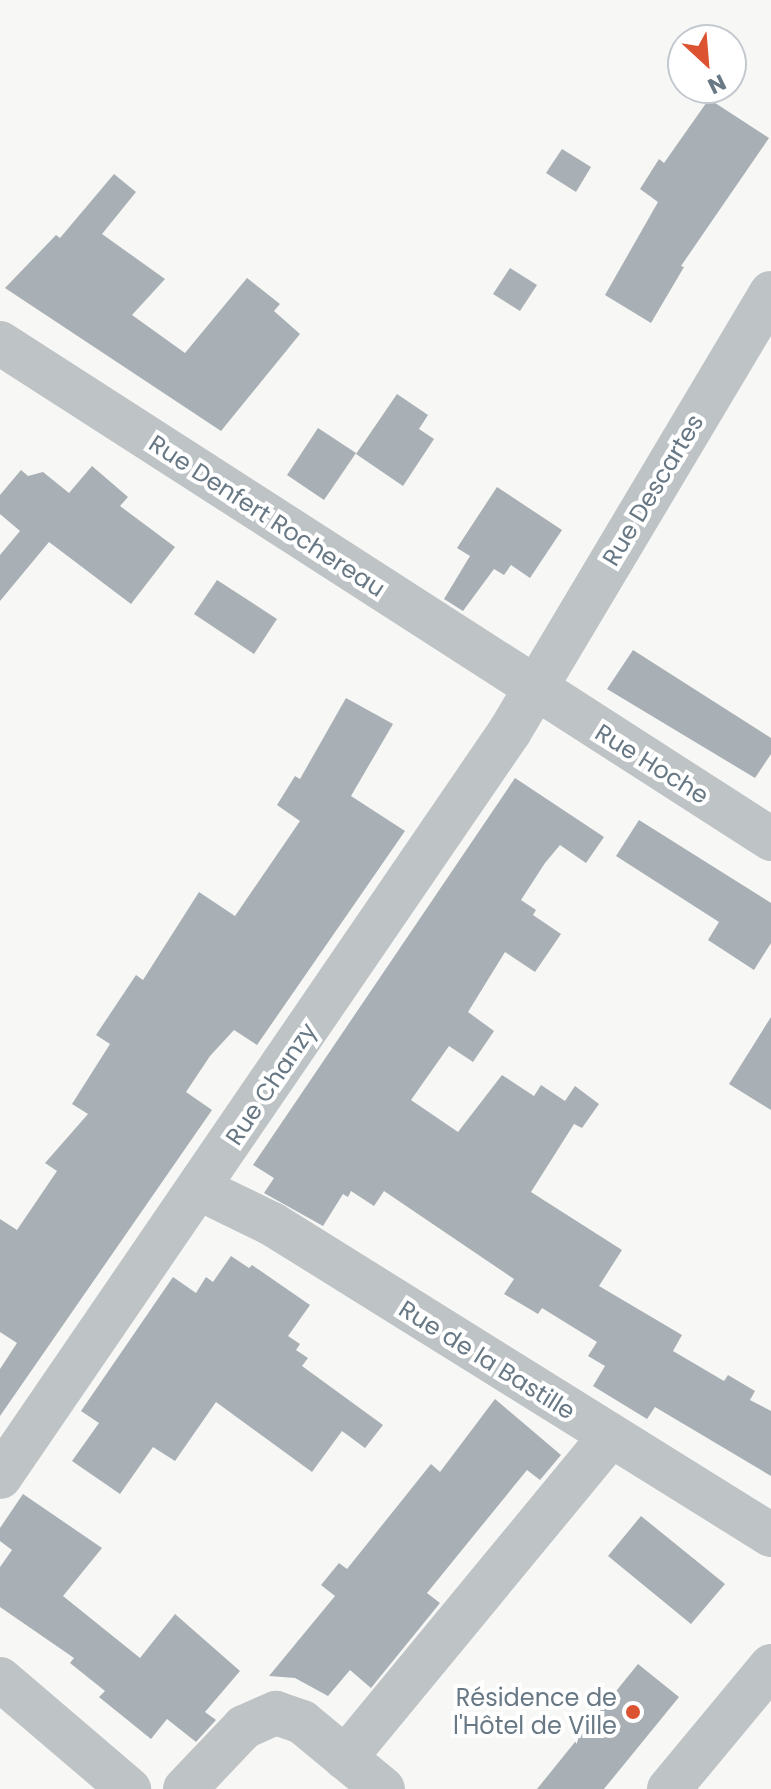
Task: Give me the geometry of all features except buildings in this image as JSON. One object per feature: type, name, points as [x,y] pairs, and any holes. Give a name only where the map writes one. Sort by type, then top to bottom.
[{"type":"street","name":"Rue Descartes","points":[[534,688],[771,293]]},
{"type":"street","name":"Rue Denfert Rochereau","points":[[0,343],[534,688]]},
{"type":"street","name":"Rue Hoche","points":[[534,688],[771,839]]},
{"type":"street","name":"Rue Chanzy","points":[[0,1477],[200,1189],[510,731],[534,688]]},
{"type":"street","name":"Rue de la Bastille","points":[[200,1189],[272,1224],[771,1535]]},
{"type":"street","points":[[345,1758],[610,1437]]},
{"type":"street","points":[[669,1789],[771,1666]]},
{"type":"street","points":[[0,1679],[129,1789]]},
{"type":"street","points":[[185,1789],[244,1727],[276,1713],[302,1722],[383,1789]]},
{"type":"place","name":"Résidence de l'Hôtel de Ville","points":[[633,1712]]}]
